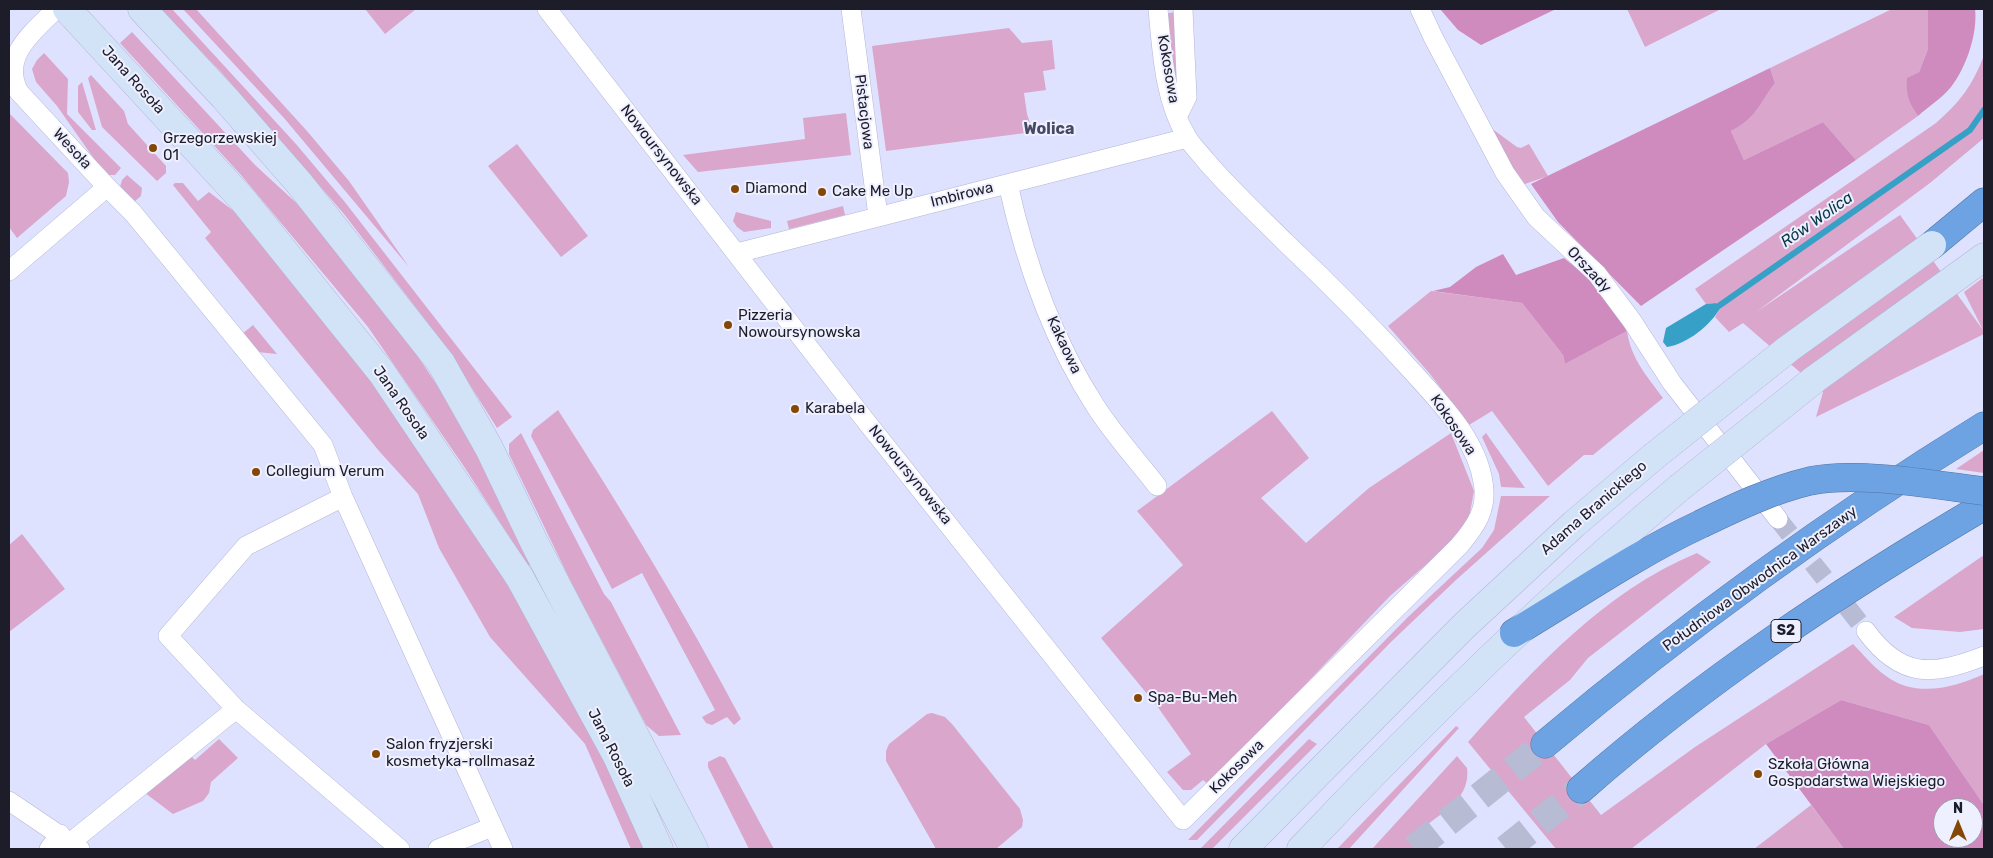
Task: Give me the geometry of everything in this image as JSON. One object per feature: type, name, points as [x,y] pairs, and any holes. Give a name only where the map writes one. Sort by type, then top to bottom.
[{"type":"highway","points":[[1932,245],[1984,202]]},
{"type":"highway","name":"Południowa Obwodnica Warszawy","points":[[1545,744],[1621,680],[1744,588],[1868,501],[1984,426]]},
{"type":"highway","points":[[1514,633],[1594,585],[1628,561],[1742,504],[1778,490],[1812,481],[1843,478],[1894,480],[1984,491]]},
{"type":"highway","name":"S2","points":[[1581,790],[1655,727],[1774,639],[1984,506]]},
{"type":"main road","name":"Jana Rosoła","points":[[67,9],[242,200],[382,373],[520,578],[617,756],[659,849]]},
{"type":"main road","name":"Jana Rosoła","points":[[142,9],[224,97],[299,183],[441,363],[489,448],[534,542],[694,849]]},
{"type":"main road","name":"Adama Branickiego","points":[[1243,849],[1464,626],[1574,524],[1653,457],[1788,349],[1932,245],[1984,212]]},
{"type":"main road","points":[[1301,849],[1437,707],[1514,633],[1679,488],[1815,379],[1984,257]]},
{"type":"street","name":"Wesoła","points":[[56,9],[16,49],[10,64],[12,79],[19,92],[133,213],[323,446],[343,497],[503,849]]},
{"type":"street","name":"Nowoursynowska","points":[[548,9],[865,420],[1183,820]]},
{"type":"street","name":"Pistacjowa","points":[[850,9],[878,216]]},
{"type":"street","name":"Kokosowa","points":[[1158,9],[1162,53],[1168,88],[1177,117],[1187,138],[1229,188],[1353,307],[1444,407],[1468,442],[1478,463],[1484,495],[1483,510],[1477,525],[1459,546],[1183,820]]},
{"type":"street","points":[[1177,117],[1187,97],[1182,9]]},
{"type":"street","name":"Orszady","points":[[1420,9],[1432,37],[1505,173],[1536,217],[1597,274],[1632,321],[1672,383],[1778,519]]},
{"type":"street","name":"Imbirowa","points":[[737,253],[1187,138]]},
{"type":"street","name":"Kakaowa","points":[[1008,184],[1026,252],[1056,332],[1096,408],[1157,486]]},
{"type":"street","points":[[9,271],[107,187]]},
{"type":"street","points":[[343,497],[246,546],[168,636],[236,709],[400,849]]},
{"type":"street","points":[[1866,631],[1877,646],[1895,661],[1922,671],[1943,670],[1984,656]]},
{"type":"street","points":[[9,801],[65,844],[236,709]]},
{"type":"street","points":[[438,849],[492,826]]},
{"type":"shaded area","points":[[160,9],[172,9],[296,144],[344,201],[512,417],[497,428],[446,347],[344,214],[222,73]]},
{"type":"shaded area","points":[[183,9],[196,9],[307,131],[349,181],[409,267],[284,118]]},
{"type":"shaded area","points":[[365,9],[416,9],[385,34]]},
{"type":"shaded area","points":[[1440,9],[1556,9],[1481,45],[1458,30]]},
{"type":"shaded area","points":[[1627,9],[1721,9],[1645,47]]},
{"type":"shaded area","points":[[1892,9],[1928,9],[1928,49],[1919,72],[1908,78],[1907,84],[1910,102],[1918,116],[1856,160],[1823,122],[1744,160],[1731,131],[1752,116],[1775,83],[1770,68]]},
{"type":"shaded area","points":[[1928,9],[1975,9],[1975,29],[1966,60],[1951,87],[1918,116],[1908,98],[1907,78],[1919,72],[1928,49]]},
{"type":"shaded area","points":[[1174,12],[1178,73],[1176,79],[1165,14]]},
{"type":"shaded area","points":[[1009,28],[1022,43],[1052,40],[1055,69],[1043,71],[1046,90],[1024,93],[1027,114],[1033,132],[886,151],[872,46]]},
{"type":"shaded area","points":[[132,32],[255,165],[304,210],[409,343],[463,424],[532,564],[528,566],[465,468],[368,327],[241,175],[120,43]]},
{"type":"shaded area","points":[[44,53],[68,79],[67,114],[121,168],[115,175],[109,175],[97,163],[57,106],[36,82],[32,69]]},
{"type":"shaded area","points":[[1984,55],[1984,138],[1930,183],[1756,312],[1900,215],[1983,330],[1964,292],[1984,277],[1984,334],[1816,417],[1823,392],[1743,323],[1729,332],[1715,317],[1720,308],[1716,303],[1706,304],[1695,289],[1936,123],[1965,92]]},
{"type":"shaded area","points":[[1770,68],[1775,83],[1752,116],[1731,131],[1744,160],[1823,122],[1856,160],[1641,306],[1558,222],[1531,184]]},
{"type":"shaded area","points":[[91,75],[124,111],[128,124],[166,166],[166,173],[157,181],[102,127],[88,78]]},
{"type":"shaded area","points":[[82,82],[96,130],[92,130],[78,112],[78,86]]},
{"type":"shaded area","points":[[9,113],[68,173],[69,182],[66,196],[17,238],[9,227]]},
{"type":"shaded area","points":[[846,113],[851,155],[698,172],[683,155],[805,139],[803,118]]},
{"type":"shaded area","points":[[1480,120],[1517,147],[1521,148],[1529,144],[1548,176],[1522,185]]},
{"type":"shaded area","points":[[517,144],[588,236],[561,257],[488,166]]},
{"type":"shaded area","points":[[127,175],[142,188],[141,196],[134,202],[120,187],[122,180]]},
{"type":"shaded area","points":[[175,183],[183,183],[198,201],[209,192],[244,219],[372,382],[477,535],[553,660],[596,740],[645,849],[631,849],[585,744],[490,637],[439,548],[418,494],[379,451],[205,238],[211,232],[173,185]]},
{"type":"shaded area","points":[[843,206],[845,215],[789,229],[787,221]]},
{"type":"shaded area","points":[[736,212],[771,221],[771,228],[744,232],[733,221]]},
{"type":"shaded area","points":[[1503,254],[1516,275],[1564,258],[1584,274],[1608,298],[1627,331],[1565,364],[1563,355],[1522,303],[1433,291],[1450,287],[1476,267]]},
{"type":"shaded area","points":[[1431,291],[1522,303],[1563,355],[1565,364],[1627,331],[1636,359],[1663,398],[1593,455],[1584,455],[1548,486],[1492,411],[1469,425],[1430,374],[1388,326]]},
{"type":"shaded area","points":[[253,325],[277,354],[257,352],[242,334]]},
{"type":"shaded area","points":[[558,410],[630,524],[698,640],[741,719],[734,725],[727,717],[712,725],[706,723],[702,717],[715,710],[642,573],[612,589],[531,436],[533,430]]},
{"type":"shaded area","points":[[1272,411],[1309,458],[1261,498],[1306,543],[1369,488],[1451,433],[1474,491],[1469,518],[1451,543],[1390,596],[1209,785],[1203,780],[1191,790],[1183,790],[1167,772],[1191,754],[1157,706],[1101,638],[1183,565],[1137,511]]},
{"type":"shaded area","points":[[521,433],[604,594],[611,602],[681,735],[659,736],[646,725],[571,582],[509,454],[509,444]]},
{"type":"shaded area","points":[[1486,433],[1525,488],[1501,487],[1499,474],[1482,437]]},
{"type":"shaded area","points":[[1984,450],[1984,473],[1956,469]]},
{"type":"shaded area","points":[[1501,496],[1550,496],[1456,580],[1391,642],[1197,840],[1188,840],[1408,617],[1482,548],[1494,530]]},
{"type":"shaded area","points":[[22,534],[65,589],[9,632],[9,545]]},
{"type":"shaded area","points":[[1697,553],[1711,562],[1588,658],[1570,680],[1524,717],[1601,815],[1695,747],[1853,644],[1882,673],[1898,683],[1910,687],[1922,689],[1947,687],[1984,674],[1984,805],[1983,798],[1979,798],[1929,725],[1841,700],[1766,744],[1631,849],[1556,849],[1468,742],[1572,634],[1601,610],[1663,569]]},
{"type":"shaded area","points":[[1984,555],[1984,629],[1960,632],[1912,628],[1894,617]]},
{"type":"shaded area","points":[[1841,700],[1929,725],[1979,798],[1933,798],[1933,848],[1983,848],[1983,804],[1984,849],[1844,849],[1766,744]]},
{"type":"shaded area","points":[[932,713],[945,717],[952,724],[1020,809],[1023,820],[1022,827],[996,849],[936,849],[886,761],[886,751],[889,744],[927,714]]},
{"type":"shaded area","points":[[1456,726],[1459,728],[1349,849],[1337,849]]},
{"type":"shaded area","points":[[219,739],[238,758],[211,782],[209,793],[203,801],[173,814],[145,793],[191,756],[195,760]]},
{"type":"shaded area","points":[[1309,739],[1317,744],[1212,849],[1200,849]]},
{"type":"shaded area","points":[[720,756],[725,758],[774,849],[749,849],[708,767],[708,762]]},
{"type":"shaded area","points":[[1457,756],[1467,768],[1465,788],[1447,810],[1423,828],[1432,840],[1421,849],[1372,849]]},
{"type":"shaded area","points":[[1811,805],[1844,849],[1754,849]]},
{"type":"water","points":[[1716,303],[1720,308],[1705,327],[1690,338],[1667,347],[1663,342],[1666,328],[1706,304]]},
{"type":"waterway","name":"Rów Wolica","points":[[1713,310],[1970,130],[1984,110]]},
{"type":"tunnel","points":[[1778,519],[1866,631]]},
{"type":"tunnel","points":[[1414,849],[1545,744]]},
{"type":"tunnel","points":[[1506,849],[1581,789]]},
{"type":"place","name":"Grzegorzewskiej 01","points":[[153,148]]},
{"type":"place","name":"Diamond","points":[[735,189]]},
{"type":"place","name":"Cake Me Up","points":[[822,192]]},
{"type":"place","name":"Pizzeria Nowoursynowska","points":[[728,325]]},
{"type":"place","name":"Karabela","points":[[795,409]]},
{"type":"place","name":"Collegium Verum","points":[[256,472]]},
{"type":"place","name":"Spa-Bu-Meh","points":[[1138,698]]},
{"type":"place","name":"Salon fryzjerski kosmetyka-rollmasaż","points":[[376,754]]},
{"type":"place","name":"Szkoła Główna Gospodarstwa Wiejskiego","points":[[1758,774]]},
{"type":"district","name":"Wolica","points":[[1049,129]]}]
